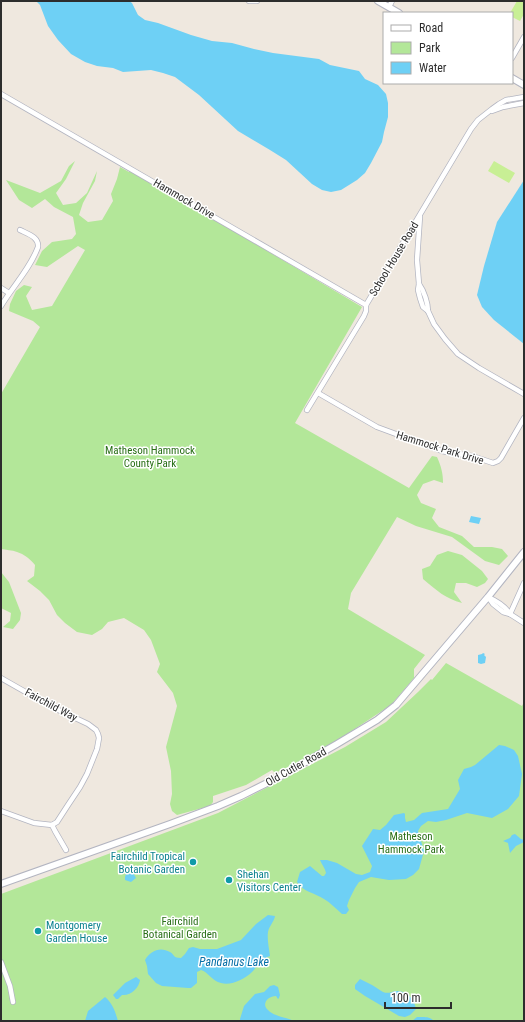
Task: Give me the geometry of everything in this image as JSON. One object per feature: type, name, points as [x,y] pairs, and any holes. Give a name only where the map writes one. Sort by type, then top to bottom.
[{"type":"main road","points":[[378,1],[397,12]]},
{"type":"main road","points":[[513,78],[524,84]]},
{"type":"main road","name":"Old Cutler Road","points":[[1,884],[220,805],[241,796],[283,775],[377,720],[396,705],[488,597],[524,552]]},
{"type":"street","points":[[249,1],[257,1]]},
{"type":"street","points":[[389,7],[392,1]]},
{"type":"street","points":[[513,56],[524,37]]},
{"type":"street","name":"Hammock Drive","points":[[1,94],[366,305]]},
{"type":"street","name":"School House Road","points":[[308,410],[364,316],[366,305],[469,132],[478,120],[495,106],[504,101],[524,97]]},
{"type":"street","name":"School House Road","points":[[488,112],[503,107],[524,103]]},
{"type":"street","points":[[420,215],[417,256],[419,284],[424,293],[428,312],[441,333],[458,354],[524,394]]},
{"type":"street","points":[[1,306],[27,269],[39,245],[35,238],[20,230]]},
{"type":"street","points":[[1,288],[9,293]]},
{"type":"street","name":"Hammock Park Drive","points":[[318,393],[381,429],[442,451],[469,455],[493,463],[501,458],[524,418]]},
{"type":"street","points":[[510,614],[524,583]]},
{"type":"street","points":[[488,597],[493,604],[503,612],[510,614],[524,623]]},
{"type":"street","name":"Fairchild Way","points":[[1,678],[52,707],[88,724],[96,730],[98,734],[99,738],[97,749],[88,774],[57,822],[52,825]]},
{"type":"street","points":[[1,812],[34,823],[52,825],[66,850]]},
{"type":"street","points":[[1,962],[10,986],[13,1002]]},
{"type":"green space","points":[[517,1],[524,1],[524,14],[520,21],[513,18],[513,12],[511,12]]},
{"type":"green space","name":"Matheson Hammock County Park","points":[[75,161],[66,179],[56,193],[63,205],[76,203],[87,193],[97,171],[95,181],[83,203],[79,215],[88,222],[102,220],[113,201],[111,194],[120,167],[129,172],[131,170],[362,307],[295,423],[409,488],[432,456],[437,457],[442,470],[443,483],[434,480],[423,484],[417,495],[421,503],[436,509],[432,518],[439,527],[462,536],[474,547],[492,547],[502,549],[508,556],[499,565],[485,561],[452,537],[416,526],[397,517],[351,593],[348,609],[425,655],[414,669],[414,678],[391,705],[332,744],[282,771],[274,772],[272,770],[246,785],[213,796],[213,802],[210,806],[177,815],[172,811],[170,804],[172,794],[171,771],[166,747],[177,706],[173,693],[157,672],[160,664],[151,640],[144,630],[124,618],[108,622],[102,629],[92,635],[77,632],[57,615],[49,600],[27,581],[34,576],[35,565],[27,557],[20,553],[1,549],[1,394],[40,327],[33,321],[9,311],[10,304],[16,291],[24,285],[32,287],[26,296],[32,310],[52,306],[85,250],[78,246],[47,267],[35,265],[42,251],[52,242],[72,239],[76,234],[73,217],[54,207],[45,199],[32,208],[19,200],[6,180],[40,193],[61,181],[69,166]]},
{"type":"green space","points":[[494,161],[515,173],[509,183],[488,171]]},
{"type":"green space","points":[[448,551],[462,555],[482,571],[488,579],[485,583],[477,587],[466,583],[456,583],[454,592],[462,603],[446,597],[423,579],[422,569],[430,566],[437,555]]},
{"type":"green space","points":[[1,572],[9,582],[21,613],[20,620],[13,629],[3,627],[10,621],[11,613],[1,608]]},
{"type":"green space","points":[[446,663],[522,706],[524,702],[524,1021],[1,1021],[1,894],[218,813],[345,747],[386,722],[431,679],[432,680]]},
{"type":"water","points":[[36,1],[129,1],[132,3],[138,15],[145,20],[191,35],[212,41],[232,43],[273,53],[319,59],[330,65],[359,71],[365,79],[378,85],[386,94],[388,103],[388,117],[382,142],[365,173],[357,180],[341,190],[331,192],[322,190],[312,184],[286,160],[238,131],[199,95],[175,77],[151,70],[123,72],[113,68],[97,66],[85,62],[71,54],[48,26],[40,5]]},
{"type":"water","points":[[524,180],[524,344],[494,320],[482,307],[477,295],[497,222]]},
{"type":"water","points":[[471,516],[481,518],[479,524],[469,522]]},
{"type":"water","points":[[483,653],[486,657],[485,663],[478,663],[478,655]]},
{"type":"water","points":[[499,745],[514,750],[518,756],[522,774],[519,796],[508,809],[492,818],[467,813],[446,820],[436,822],[428,821],[421,826],[418,831],[424,851],[419,869],[413,875],[406,879],[389,880],[371,877],[359,882],[349,900],[347,906],[349,910],[346,914],[342,914],[321,897],[302,888],[297,882],[300,872],[310,866],[324,876],[326,873],[320,860],[327,860],[337,863],[356,874],[362,875],[370,872],[372,866],[362,846],[373,829],[380,830],[394,815],[404,813],[406,822],[414,820],[422,813],[448,809],[460,789],[458,780],[464,769],[475,765]]},
{"type":"water","points":[[515,834],[524,840],[524,842],[516,846],[510,853],[508,843],[503,841]]},
{"type":"water","points":[[133,873],[136,878],[131,882],[125,880],[126,874]]},
{"type":"water","name":"Pandanus Lake","points":[[268,915],[275,916],[268,932],[270,956],[261,961],[252,972],[242,979],[233,983],[225,984],[218,982],[201,970],[197,972],[197,983],[191,988],[188,988],[162,986],[156,983],[148,974],[145,960],[152,952],[156,950],[163,949],[172,953],[175,957],[181,958],[189,948],[193,947],[200,949],[217,949],[241,940],[256,924]]},
{"type":"water","points":[[136,977],[140,980],[136,989],[131,993],[122,995],[116,999],[113,995],[125,983]]},
{"type":"water","points":[[360,979],[385,993],[400,991],[407,994],[414,1002],[416,1009],[410,1015],[405,1017],[399,1016],[355,989],[355,985]]},
{"type":"water","points":[[274,985],[278,987],[280,995],[279,998],[278,999],[276,996],[270,997],[265,1003],[266,1008],[274,1014],[294,1021],[240,1021],[244,1006],[255,994],[264,992],[270,986]]},
{"type":"water","points":[[105,997],[112,1005],[118,1021],[85,1021],[88,1011]]},
{"type":"water","points":[[417,1017],[424,1017],[434,1021],[412,1021]]},
{"type":"place","name":"Fairchild Tropical Botanic Garden","points":[[193,862]]},
{"type":"place","name":"Shehan Visitors Center","points":[[229,880]]},
{"type":"place","name":"Montgomery Garden House","points":[[38,931]]},
{"type":"park label","name":"Matheson Hammock Park","points":[[411,842]]},
{"type":"park label","name":"Fairchild Botanical Garden","points":[[180,927]]}]
